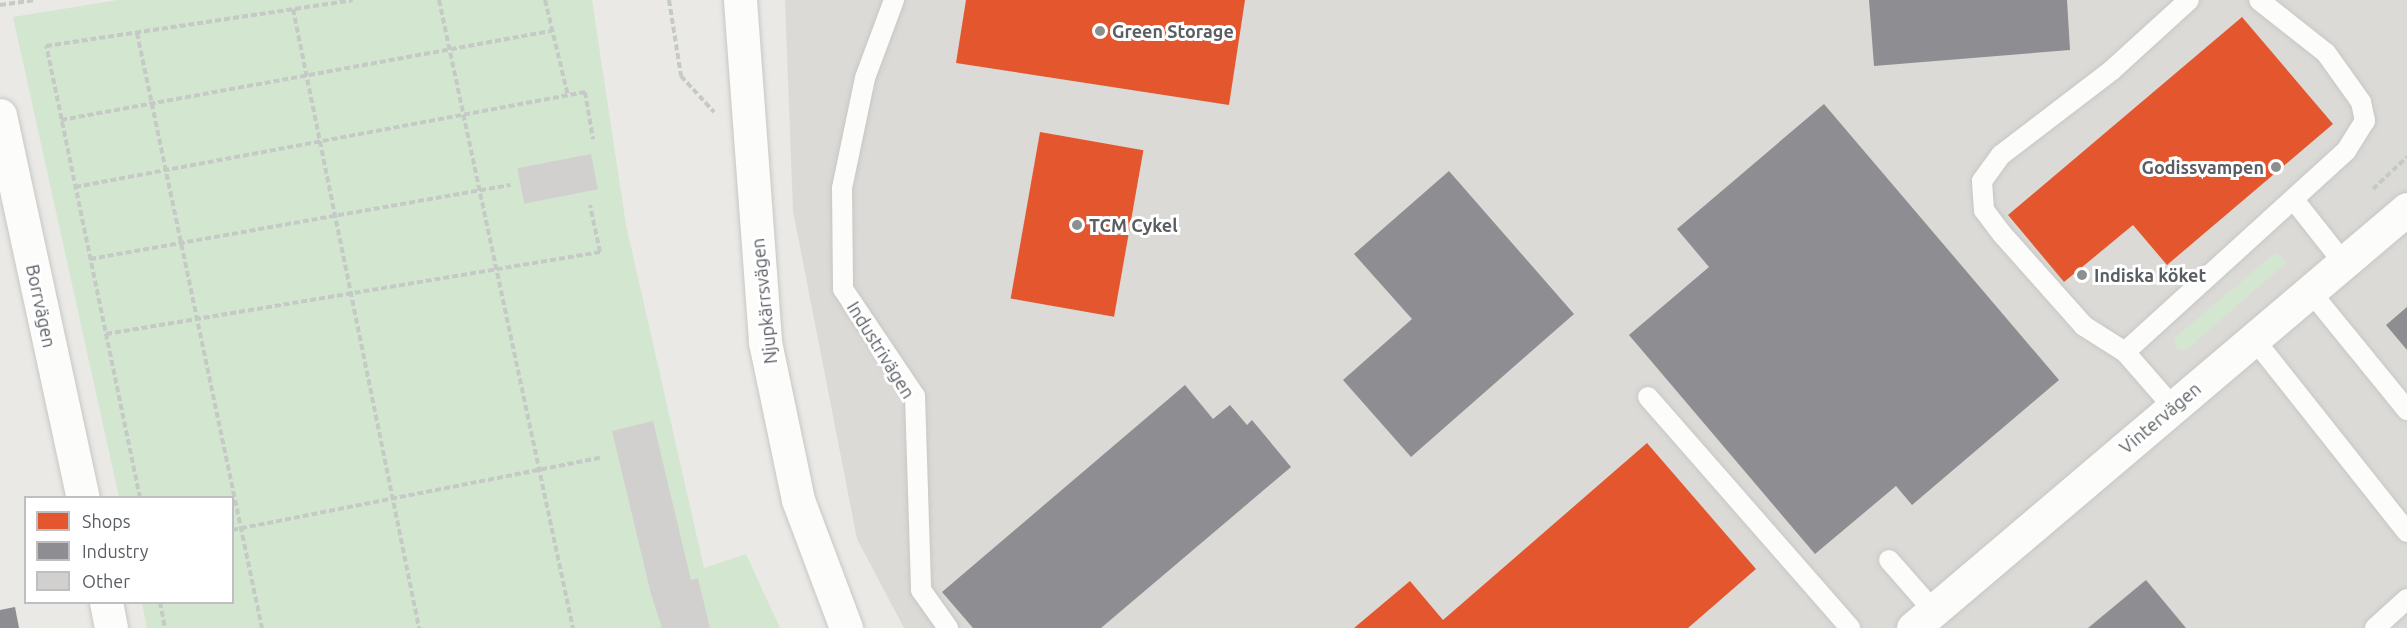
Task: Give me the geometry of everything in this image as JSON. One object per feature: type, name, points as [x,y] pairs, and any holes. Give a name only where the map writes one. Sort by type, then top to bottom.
[{"type":"street","name":"Njupkärrsvägen","points":[[740,0],[765,342],[798,500],[846,628]]},
{"type":"street","name":"Borrvägen","points":[[0,115],[83,496]]},
{"type":"street","name":"Vintervägen","points":[[1923,619],[2407,209]]},
{"type":"street","points":[[106,604],[111,628]]},
{"type":"lane","name":"Industrivägen","points":[[894,0],[865,78],[842,188],[843,289],[915,396],[921,590],[948,628]]},
{"type":"lane","points":[[2173,407],[2125,351],[2084,326],[2001,234],[1984,210],[1982,180],[2001,155],[2112,70],[2189,0]]},
{"type":"lane","points":[[2125,351],[2346,151],[2366,122],[2361,102],[2326,53],[2259,0]]},
{"type":"lane","points":[[2294,200],[2343,262]]},
{"type":"lane","points":[[2310,291],[2407,410]]},
{"type":"lane","points":[[2254,339],[2407,532]]},
{"type":"lane","points":[[1648,397],[1850,628]]},
{"type":"lane","points":[[1889,560],[1923,619]]},
{"type":"lane","points":[[2375,628],[2407,599]]},
{"type":"path","points":[[0,5],[34,0]]},
{"type":"path","points":[[140,496],[46,46],[353,0]]},
{"type":"path","points":[[440,0],[573,628]]},
{"type":"path","points":[[545,0],[568,96]]},
{"type":"path","points":[[293,9],[420,628]]},
{"type":"path","points":[[62,120],[552,31]]},
{"type":"path","points":[[137,33],[262,628]]},
{"type":"path","points":[[75,187],[585,93],[592,139]]},
{"type":"path","points":[[90,259],[511,185]]},
{"type":"path","points":[[106,334],[352,295],[496,268],[600,252],[590,205]]},
{"type":"path","points":[[234,530],[600,458]]},
{"type":"path","points":[[160,604],[165,628]]},
{"type":"shaded area","points":[[785,0],[2407,0],[2407,628],[904,628],[857,539],[793,211]]},
{"type":"green space","points":[[118,0],[592,0],[626,225],[704,568],[746,554],[780,628],[147,628],[142,604],[234,604],[234,496],[119,496],[13,17]]},
{"type":"green space","points":[[2275,253],[2287,262],[2186,350],[2177,349],[2174,338]]},
{"type":"building: Shops","name":"Green Storage","points":[[966,0],[1245,0],[1229,105],[956,63]]},
{"type":"building: Shops","points":[[2242,17],[2333,124],[2167,265],[2133,225],[2064,282],[2008,215]]},
{"type":"building: Shops","name":"TCM Cykel","points":[[1040,132],[1143,150],[1114,317],[1011,298]]},
{"type":"building: Shops","points":[[1647,443],[1756,569],[1688,628],[1354,628],[1410,581],[1443,620]]},
{"type":"building: Industry","points":[[1869,0],[2067,0],[2070,50],[1874,66]]},
{"type":"building: Industry","points":[[1824,104],[2059,380],[1912,505],[1896,486],[1815,554],[1629,335],[1709,267],[1677,229]]},
{"type":"building: Industry","points":[[1449,171],[1574,314],[1411,457],[1343,380],[1412,319],[1354,254]]},
{"type":"building: Industry","points":[[2407,307],[2407,350],[2386,325]]},
{"type":"building: Industry","points":[[1185,385],[1213,419],[1230,405],[1247,425],[1252,420],[1291,467],[1101,628],[973,628],[942,592]]},
{"type":"building: Industry","points":[[2146,580],[2186,628],[2088,628]]},
{"type":"building: Industry","points":[[15,607],[19,628],[0,628],[0,610]]},
{"type":"building: Other","points":[[591,154],[598,189],[524,204],[517,168]]},
{"type":"building: Other","points":[[653,421],[691,580],[698,578],[710,628],[662,628],[651,594],[612,431]]},
{"type":"place","name":"Green Storage","points":[[1100,31]]},
{"type":"place","name":"Godissvampen","points":[[2276,167]]},
{"type":"place","name":"TCM Cykel","points":[[1077,225]]},
{"type":"place","name":"Indiska köket","points":[[2082,275]]}]
